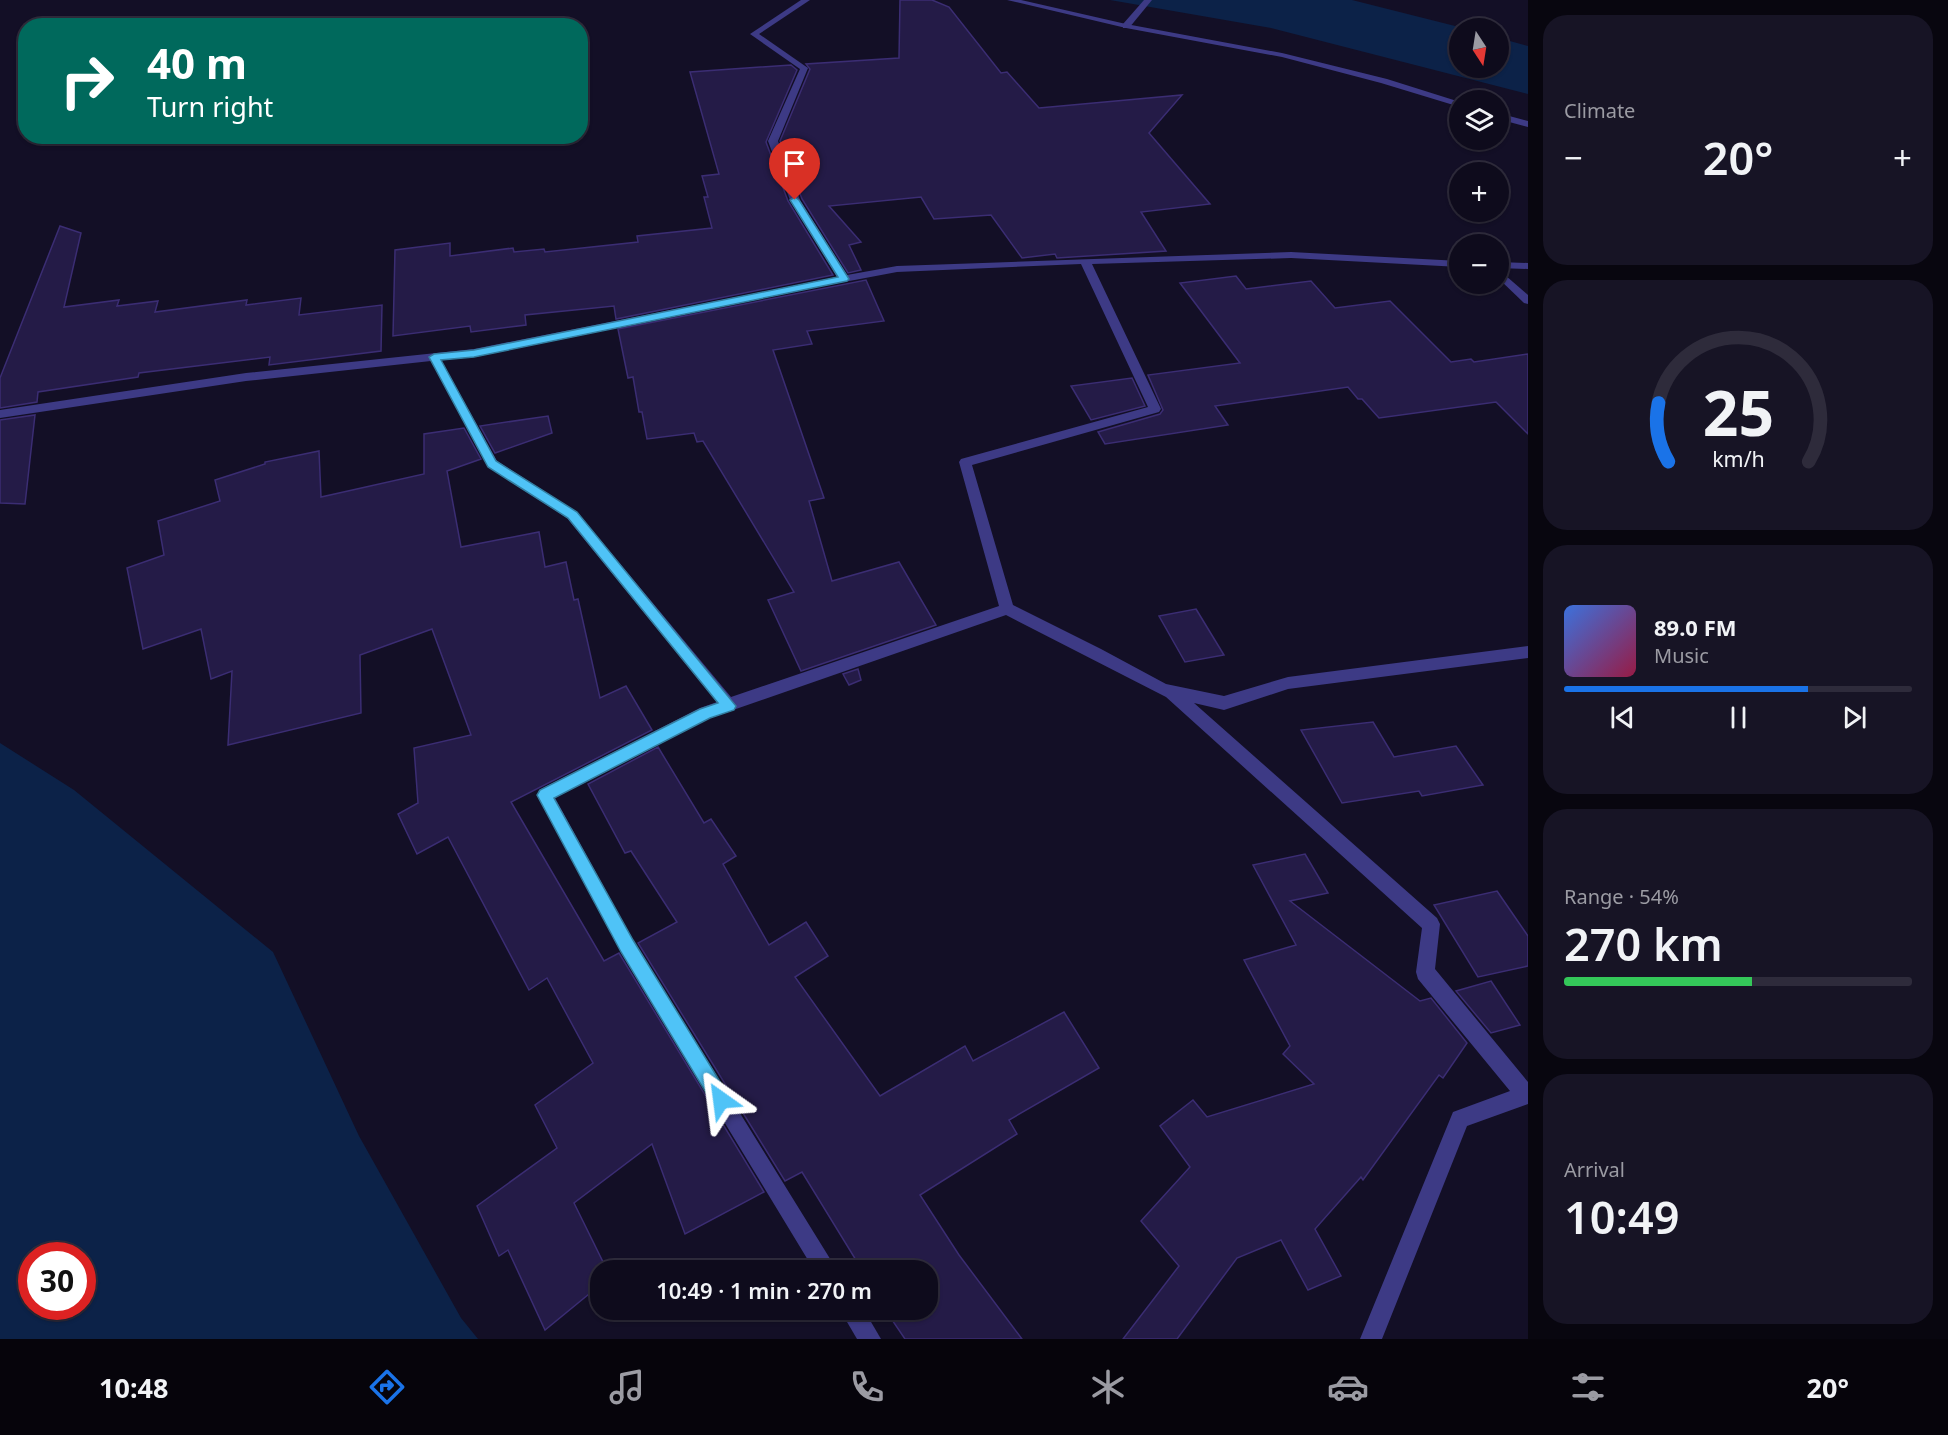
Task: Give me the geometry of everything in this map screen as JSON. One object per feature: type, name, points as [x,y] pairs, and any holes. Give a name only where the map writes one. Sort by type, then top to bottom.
[{"type":"street","points":[[806,0],[754,34],[804,68],[773,141],[795,200],[844,279]]},
{"type":"street","points":[[1011,0],[1126,26],[1282,55],[1384,81],[1449,102]]},
{"type":"street","points":[[1126,26],[1148,0]]},
{"type":"street","points":[[1509,119],[1528,124]]},
{"type":"street","points":[[0,414],[246,377],[474,353],[897,269],[1291,255],[1449,263]]},
{"type":"street","points":[[1007,609],[965,462],[1155,409],[1085,261]]},
{"type":"street","points":[[1509,265],[1528,266]]},
{"type":"street","points":[[1509,283],[1528,301]]},
{"type":"street","points":[[434,357],[492,464],[572,515],[729,706]]},
{"type":"street","points":[[820,1260],[627,946],[545,795],[705,713],[1007,609],[1096,653],[1163,690],[1224,703],[1288,683],[1528,652]]},
{"type":"street","points":[[1171,692],[1431,924],[1425,972],[1527,1095],[1460,1119],[1371,1339]]},
{"type":"street","points":[[858,1320],[870,1339]]},
{"type":"water","points":[[1110,0],[1352,0],[1449,24],[1449,74],[1271,28]]},
{"type":"water","points":[[1509,41],[1528,46],[1528,94],[1466,78],[1509,78]]},
{"type":"water","points":[[0,743],[74,790],[273,952],[359,1136],[461,1318],[478,1339],[0,1339]]},
{"type":"building","points":[[900,0],[932,0],[949,7],[1001,73],[1007,72],[1039,108],[1182,95],[1149,133],[1210,204],[1141,212],[1166,251],[1057,258],[1055,254],[1022,258],[991,215],[934,219],[921,197],[829,206],[861,242],[849,245],[861,270],[848,273],[802,199],[780,141],[810,69],[806,64],[899,58]]},
{"type":"building","points":[[791,65],[797,70],[766,142],[788,201],[833,275],[616,319],[614,306],[525,315],[526,325],[471,332],[470,326],[393,336],[395,250],[450,243],[450,256],[513,248],[514,252],[544,249],[545,252],[638,242],[637,236],[712,228],[704,197],[708,197],[702,176],[719,174],[690,72]]},
{"type":"building","points":[[60,226],[81,233],[64,307],[119,300],[117,306],[158,301],[155,312],[247,300],[246,305],[301,298],[299,315],[382,305],[381,351],[269,365],[270,357],[139,373],[138,377],[38,392],[37,402],[0,408],[0,378]]},
{"type":"building","points":[[1236,276],[1246,289],[1311,281],[1335,308],[1390,301],[1451,362],[1471,359],[1474,362],[1528,354],[1528,434],[1496,402],[1379,418],[1348,387],[1215,406],[1228,425],[1105,444],[1098,432],[1160,414],[1163,410],[1148,375],[1240,363],[1180,283]]},
{"type":"building","points":[[866,280],[884,321],[807,331],[812,344],[773,350],[824,498],[809,501],[832,581],[899,562],[936,625],[801,671],[768,600],[794,592],[703,441],[697,442],[694,433],[647,439],[642,412],[639,412],[633,377],[628,378],[618,329]]},
{"type":"building","points":[[1132,378],[1145,406],[1091,420],[1071,386]]},
{"type":"building","points":[[35,415],[25,504],[0,503],[0,420]]},
{"type":"building","points":[[548,416],[552,433],[495,453],[480,426]]},
{"type":"building","points":[[464,428],[481,459],[447,471],[461,547],[539,532],[545,567],[566,562],[574,600],[578,599],[600,698],[626,686],[652,730],[511,802],[604,961],[619,953],[764,1192],[685,1234],[652,1144],[574,1203],[602,1260],[590,1260],[590,1293],[545,1330],[508,1250],[499,1256],[477,1206],[557,1148],[535,1105],[593,1063],[547,978],[529,990],[448,837],[417,854],[398,814],[418,803],[414,748],[471,735],[432,629],[360,655],[361,713],[228,745],[232,671],[211,679],[201,629],[143,649],[127,568],[164,555],[158,521],[220,501],[215,480],[265,464],[265,462],[319,451],[321,497],[424,474],[424,434]]},
{"type":"building","points":[[1196,609],[1224,655],[1185,662],[1159,616]]},
{"type":"building","points":[[858,669],[861,680],[849,685],[843,674]]},
{"type":"building","points":[[1373,722],[1394,757],[1456,746],[1483,785],[1422,796],[1419,791],[1342,803],[1301,730]]},
{"type":"building","points":[[658,747],[704,823],[711,819],[736,856],[723,864],[769,945],[806,922],[828,956],[795,977],[880,1096],[965,1046],[973,1061],[1064,1012],[1099,1068],[1009,1120],[1017,1134],[920,1195],[959,1255],[1022,1339],[905,1339],[892,1320],[938,1320],[938,1260],[856,1260],[802,1172],[785,1181],[638,943],[677,922],[631,851],[625,853],[588,784]]},
{"type":"building","points":[[1305,854],[1328,893],[1290,901],[1420,1001],[1431,998],[1467,1043],[1443,1078],[1439,1075],[1363,1180],[1361,1177],[1315,1229],[1341,1276],[1308,1290],[1281,1240],[1237,1258],[1177,1339],[1123,1339],[1179,1266],[1141,1221],[1190,1167],[1160,1126],[1193,1100],[1207,1117],[1314,1084],[1283,1054],[1290,1046],[1244,960],[1296,945],[1253,865]]},
{"type":"building","points":[[1497,891],[1528,936],[1528,966],[1478,977],[1434,905]]},
{"type":"building","points":[[1491,981],[1520,1025],[1491,1033],[1456,991]]},
{"type":"route","points":[[721,1100],[627,946],[545,795],[705,713],[729,706],[572,515],[492,464],[434,357],[474,353],[844,279],[795,200]]}]
